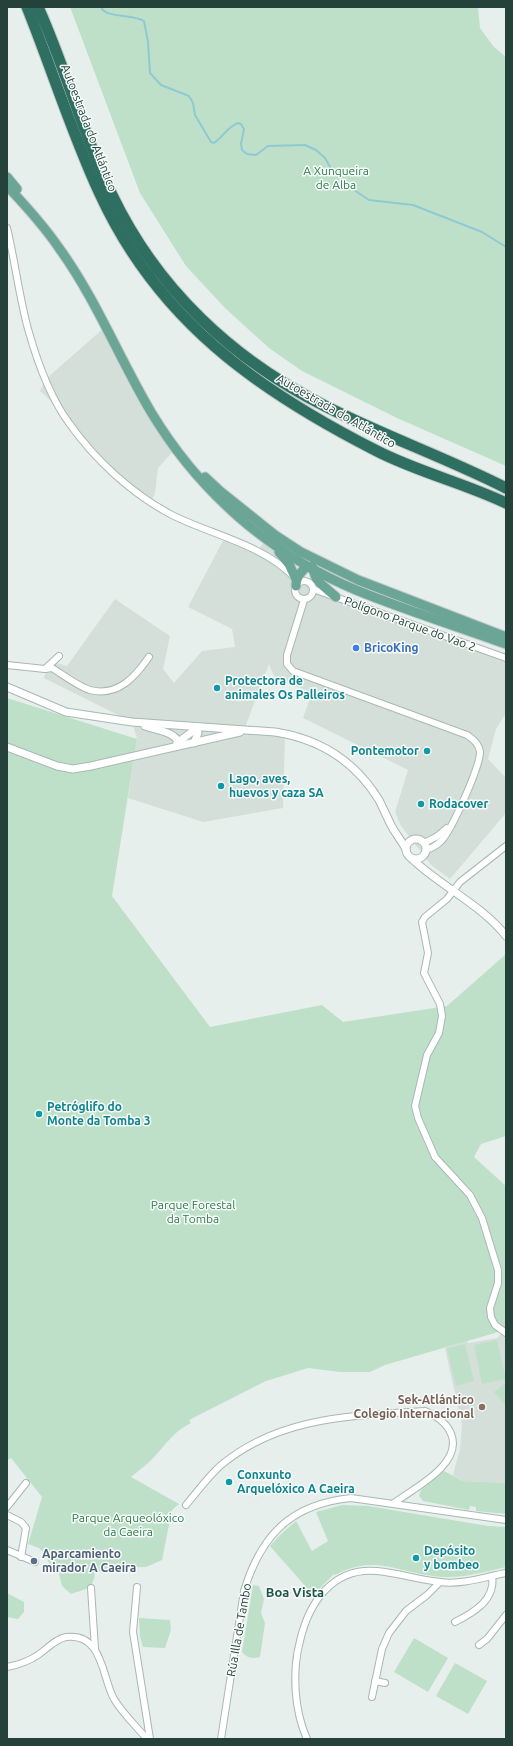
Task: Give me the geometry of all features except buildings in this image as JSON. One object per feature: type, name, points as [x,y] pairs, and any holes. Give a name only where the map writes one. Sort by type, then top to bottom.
[{"type":"highway","name":"Autoestrada do Atlántico","points":[[27,7],[87,164],[114,221],[146,272],[162,293],[195,329],[229,359],[276,393],[379,452],[506,503]]},
{"type":"highway","name":"Autoestrada do Atlántico","points":[[38,7],[92,149],[112,196],[135,238],[151,261],[191,310],[239,353],[293,390],[352,419],[473,471],[506,488]]},
{"type":"main road","points":[[7,177],[56,234],[82,273],[141,383],[177,442],[204,476],[220,491],[274,535],[301,552],[333,568],[410,601],[506,637]]},
{"type":"main road","points":[[7,186],[44,228],[73,269],[151,412],[175,448],[217,498],[269,540],[313,568],[355,590],[506,644]]},
{"type":"main road","points":[[252,516],[261,531],[289,564],[296,582]]},
{"type":"main road","points":[[296,582],[306,567],[321,570],[360,588],[399,600],[506,641]]},
{"type":"main road","points":[[313,568],[316,578],[336,597]]},
{"type":"street","points":[[7,228],[28,328],[42,371],[68,423],[84,443],[112,471],[154,505],[186,522],[258,551],[282,566],[296,582],[296,595],[304,600]]},
{"type":"street","points":[[7,246],[13,252]]},
{"type":"street","points":[[258,551],[269,540]]},
{"type":"street","points":[[296,582],[306,581],[311,584],[313,590],[310,598],[304,600]]},
{"type":"street","name":"Polígono Parque do Vao 2","points":[[313,590],[506,658]]},
{"type":"street","points":[[304,600],[287,655],[287,664],[293,671],[467,735],[476,741],[480,751],[478,763],[450,826],[442,840],[436,846],[425,847]]},
{"type":"street","points":[[45,669],[59,656]]},
{"type":"street","points":[[7,666],[45,669],[52,668],[90,690],[104,691],[117,688],[134,678],[149,657]]},
{"type":"street","points":[[7,687],[66,712],[132,722],[197,728],[244,730],[296,736],[330,750],[347,762],[369,786],[406,848],[408,856],[487,917],[506,936]]},
{"type":"street","points":[[132,722],[168,732],[176,737],[179,742]]},
{"type":"street","points":[[170,748],[197,728]]},
{"type":"street","points":[[194,743],[198,733],[197,728]]},
{"type":"street","points":[[7,746],[57,766],[73,769],[233,735],[244,730]]},
{"type":"street","points":[[394,830],[410,841]]},
{"type":"street","points":[[406,848],[410,841],[418,839],[425,847]]},
{"type":"street","points":[[506,846],[460,882],[453,892],[436,909],[425,916],[422,922],[428,953],[424,973],[440,1004],[442,1016],[439,1033],[427,1055],[418,1088],[415,1106],[418,1118],[435,1157],[470,1196],[482,1218],[498,1270],[498,1283],[490,1308],[491,1317],[495,1324],[506,1333]]},
{"type":"street","points":[[425,847],[421,858],[425,870]]},
{"type":"street","points":[[411,858],[421,858]]},
{"type":"street","points":[[186,1505],[203,1484],[220,1467],[250,1445],[286,1428],[320,1420],[425,1411],[446,1423],[452,1434],[453,1445],[448,1458],[441,1468],[394,1503]]},
{"type":"street","points":[[7,1507],[26,1483]]},
{"type":"street","name":"Rúa Illa de Tambo","points":[[221,1739],[244,1591],[251,1569],[262,1546],[287,1520],[299,1512],[316,1504],[350,1498],[394,1503],[499,1521],[506,1520]]},
{"type":"street","points":[[7,1515],[22,1522],[26,1528],[21,1557]]},
{"type":"street","points":[[7,1550],[35,1562]]},
{"type":"street","points":[[307,1739],[298,1705],[296,1674],[299,1646],[304,1622],[312,1606],[322,1593],[335,1582],[348,1574],[364,1570],[440,1582],[456,1583],[506,1573]]},
{"type":"street","points":[[455,1622],[477,1610],[484,1603],[492,1589],[492,1576]]},
{"type":"street","points":[[372,1697],[382,1649],[396,1622],[406,1611],[427,1595],[440,1582]]},
{"type":"street","points":[[137,1587],[133,1632],[150,1739]]},
{"type":"street","points":[[91,1588],[95,1649]]},
{"type":"street","points":[[479,1645],[487,1639],[506,1615]]},
{"type":"street","points":[[7,1667],[26,1662],[66,1637],[77,1638],[85,1641],[95,1649],[102,1661],[113,1697],[121,1710],[147,1739]]},
{"type":"street","points":[[375,1681],[385,1683]]},
{"type":"shaded area","points":[[105,327],[175,449],[158,468],[155,493],[151,502],[115,474],[84,443],[59,408],[40,391],[46,379]]},
{"type":"shaded area","points":[[225,537],[258,551],[265,539],[296,580],[336,597],[506,658],[506,713],[496,729],[488,759],[506,778],[506,813],[450,879],[431,865],[401,826],[395,812],[408,770],[303,718],[312,693],[274,676],[269,664],[244,730],[285,734],[283,808],[203,822],[128,798],[137,739],[132,722],[44,678],[50,661],[67,666],[115,599],[170,636],[163,669],[174,683],[202,651],[235,647],[232,629],[188,607]]},
{"type":"shaded area","name":"Sek-Atlántico Colegio Internacional","points":[[501,1334],[506,1337],[506,1483],[463,1481],[453,1475],[460,1449],[462,1425],[445,1348],[467,1341],[468,1343],[498,1338]]},
{"type":"green space","name":"A Xunqueira de Alba","points":[[70,7],[478,7],[480,28],[494,47],[506,57],[506,466],[397,418],[302,371],[269,348],[225,308],[186,266],[140,193]]},
{"type":"green space","name":"Parque Forestal da Tomba","points":[[7,698],[137,739],[112,896],[210,1027],[322,1005],[343,1022],[447,1006],[506,954],[506,1136],[481,1144],[474,1157],[506,1186],[506,1327],[495,1333],[385,1365],[370,1372],[340,1372],[308,1368],[266,1381],[189,1420],[191,1423],[175,1434],[152,1459],[131,1477],[179,1504],[172,1510],[162,1560],[146,1567],[110,1568],[95,1573],[94,1579],[88,1588],[71,1594],[62,1586],[59,1574],[52,1572],[46,1555],[39,1548],[28,1544],[42,1497],[11,1458],[7,1460]]},
{"type":"green space","points":[[497,1340],[506,1379],[482,1384],[474,1345]]},
{"type":"green space","points":[[465,1344],[474,1381],[456,1386],[447,1348]]},
{"type":"green space","points":[[504,1384],[506,1387],[506,1406],[494,1392]]},
{"type":"green space","points":[[444,1471],[463,1481],[506,1483],[506,1514],[476,1511],[476,1507],[470,1506],[469,1510],[423,1501],[419,1496],[421,1490]]},
{"type":"green space","points":[[342,1505],[368,1506],[488,1526],[506,1527],[506,1567],[466,1576],[442,1577],[376,1565],[363,1566],[335,1575],[334,1574],[313,1595],[270,1546],[296,1521],[312,1551],[328,1541],[316,1512]]},
{"type":"green space","points":[[253,1585],[259,1586],[264,1599],[261,1613],[265,1623],[260,1657],[250,1658],[242,1652]]},
{"type":"green space","points":[[7,1593],[24,1602],[24,1612],[18,1619],[7,1617]]},
{"type":"green space","points":[[139,1618],[170,1620],[171,1630],[165,1648],[143,1647],[140,1637]]},
{"type":"green space","points":[[414,1638],[448,1658],[428,1692],[394,1672]]},
{"type":"green space","points":[[455,1663],[487,1681],[468,1714],[436,1696]]},
{"type":"waterway","points":[[101,7],[104,11],[114,15],[133,17],[144,21],[148,42],[150,73],[161,85],[189,96],[193,103],[195,115],[211,142],[214,143],[231,127],[238,123],[241,124],[244,129],[241,144],[242,150],[247,154],[256,155],[268,146],[305,145],[316,150],[325,158],[332,170],[351,188],[369,200],[413,205],[482,232],[506,247]]},
{"type":"place","name":"BricoKing","points":[[356,648]]},
{"type":"place","name":"Protectora de animales Os Palleiros","points":[[217,688]]},
{"type":"place","name":"Pontemotor","points":[[427,751]]},
{"type":"place","name":"Lago, aves, huevos y caza SA","points":[[221,786]]},
{"type":"place","name":"Rodacover","points":[[421,804]]},
{"type":"place","name":"Petróglifo do Monte da Tomba 3","points":[[39,1114]]},
{"type":"place","name":"Sek-Atlántico Colegio Internacional","points":[[482,1407]]},
{"type":"place","name":"Conxunto Arquelóxico A Caeira","points":[[229,1482]]},
{"type":"place","name":"Depósito y bombeo","points":[[416,1558]]},
{"type":"place","name":"Aparcamiento mirador A Caeira","points":[[34,1561]]},
{"type":"district","name":"Boa Vista","points":[[295,1592]]},
{"type":"park label","name":"Parque Arqueolóxico da Caeira","points":[[128,1525]]}]
